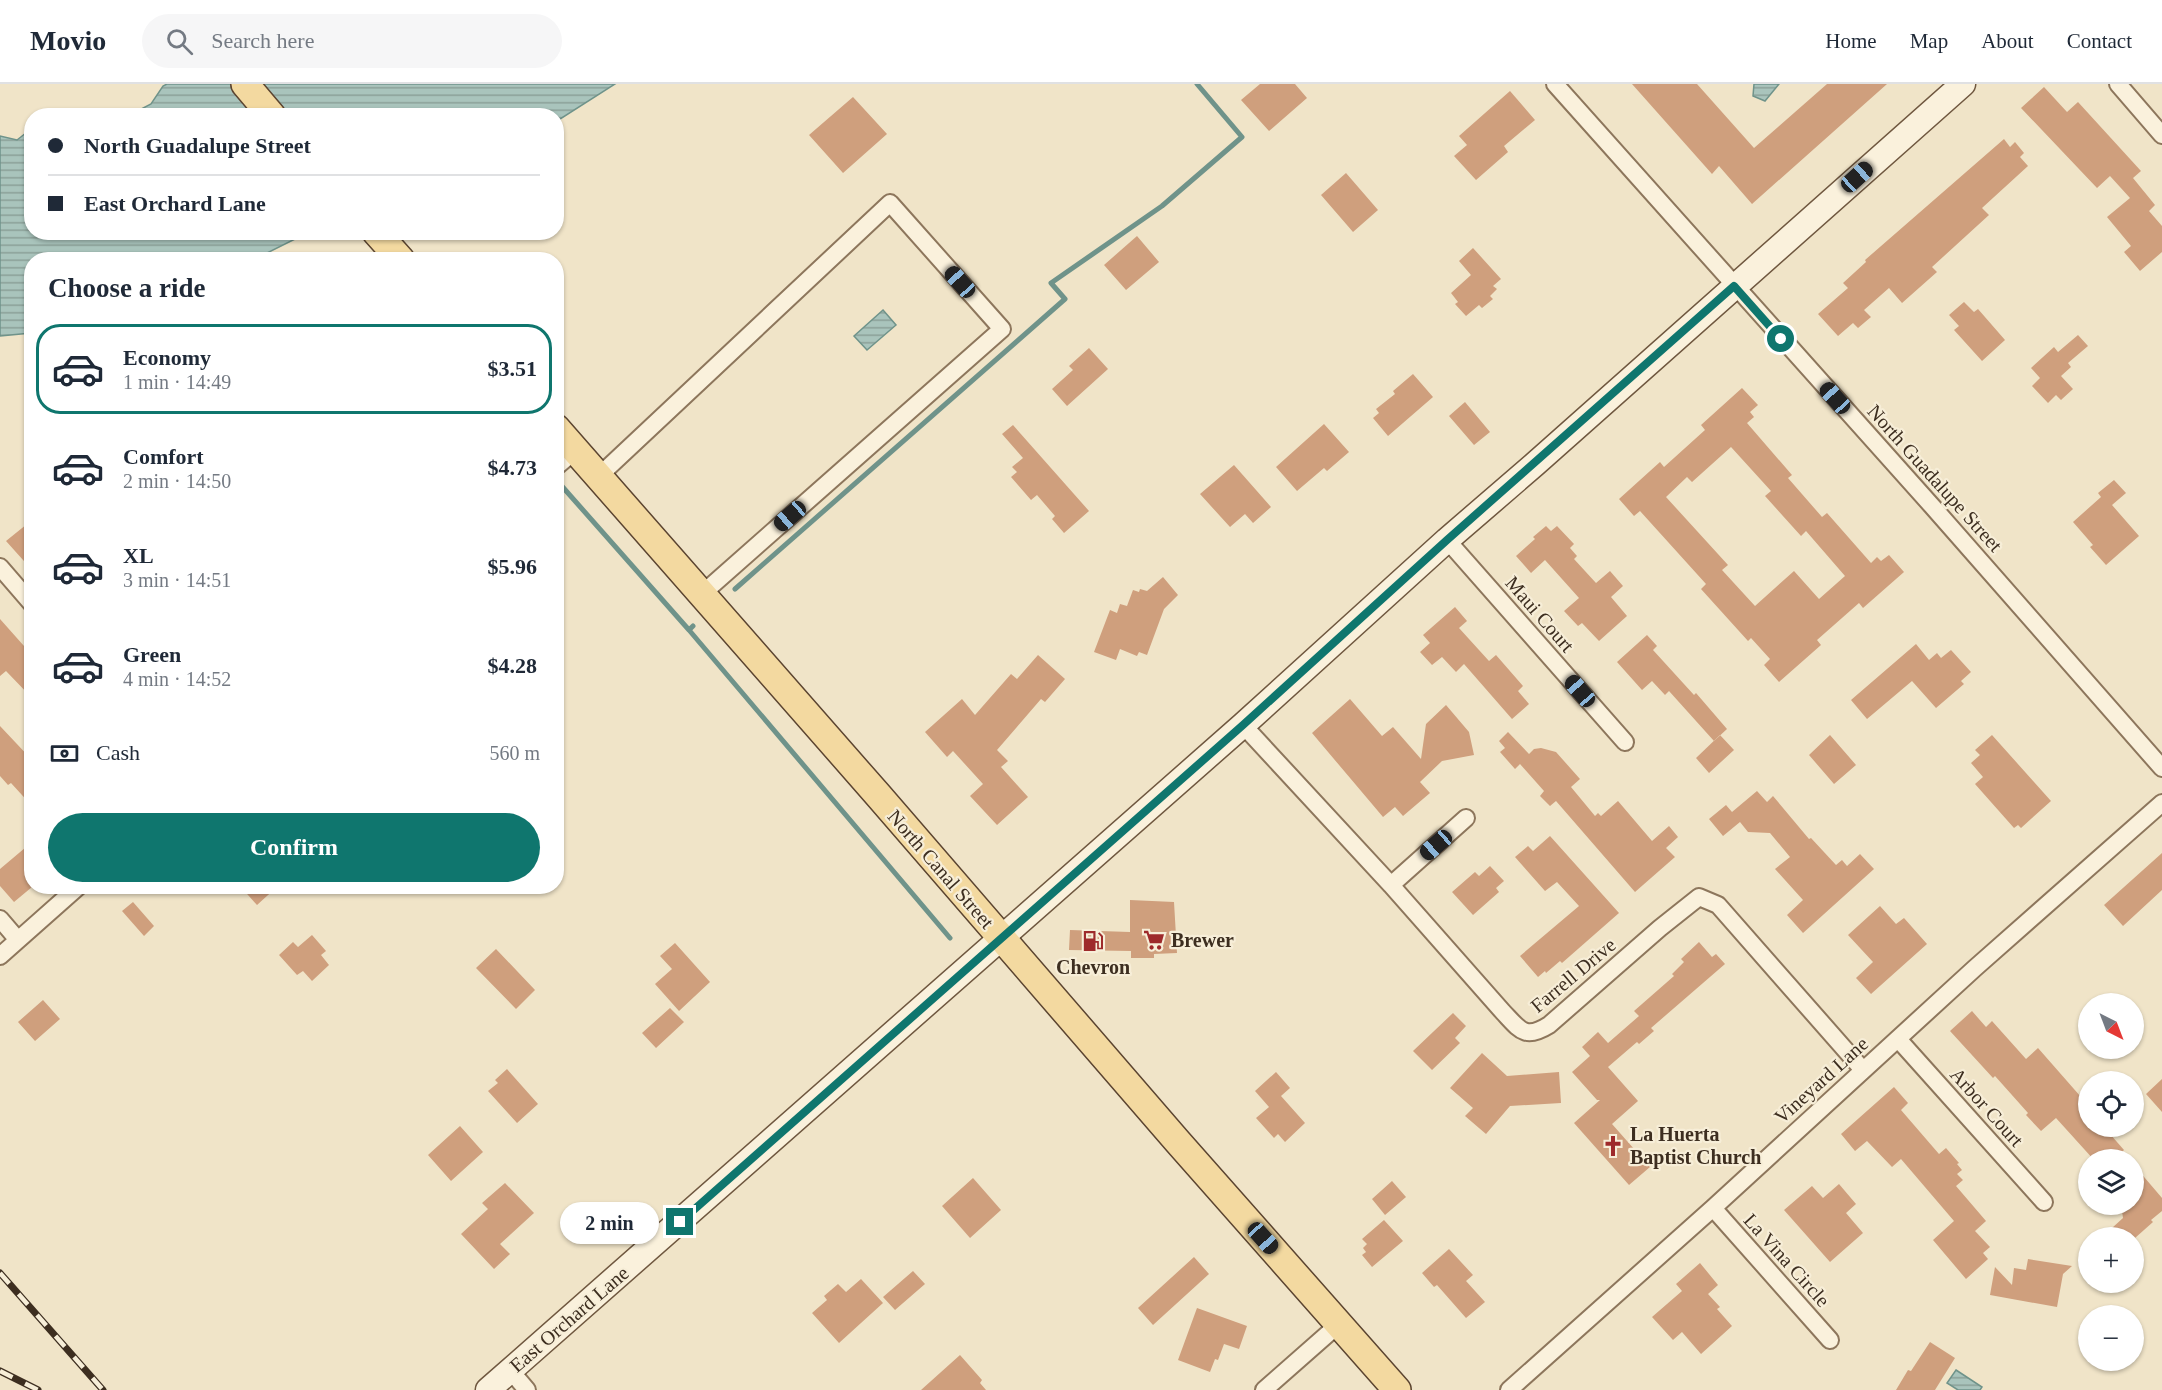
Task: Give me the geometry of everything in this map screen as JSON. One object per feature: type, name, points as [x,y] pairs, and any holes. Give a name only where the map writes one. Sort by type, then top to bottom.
[{"type":"main road","points":[[245,84],[265,108]]},
{"type":"main road","name":"North Canal Street","points":[[566,459],[599,476],[1397,1390]]},
{"type":"street","name":"North Guadalupe Street","points":[[1555,84],[1932,506],[2162,768]]},
{"type":"street","name":"East Orchard Lane","points":[[488,1390],[1243,725],[1447,540],[1963,84]]},
{"type":"street","points":[[2118,84],[2162,135]]},
{"type":"street","points":[[599,476],[890,203],[1002,329],[702,594]]},
{"type":"street","name":"Maui Court","points":[[1447,540],[1625,742]]},
{"type":"street","points":[[0,567],[24,595]]},
{"type":"street","name":"Farrell Drive","points":[[1243,725],[1391,885],[1518,1028],[1532,1034],[1550,1025],[1690,902],[1699,897],[1718,905],[1863,1070]]},
{"type":"street","name":"Vineyard Lane","points":[[1509,1390],[1713,1208],[1975,968],[2162,803]]},
{"type":"street","points":[[1391,885],[1466,818]]},
{"type":"street","points":[[0,956],[70,894]]},
{"type":"street","points":[[0,919],[18,940]]},
{"type":"street","name":"Arbor Court","points":[[1898,1039],[2044,1202]]},
{"type":"street","name":"La Vina Circle","points":[[1713,1208],[1830,1340]]},
{"type":"street","points":[[1264,1390],[1339,1324]]},
{"type":"street","points":[[510,1370],[527,1390]]},
{"type":"water","points":[[167,84],[615,84],[564,117],[564,108],[143,108],[151,104],[163,86]]},
{"type":"water","points":[[1754,84],[1779,84],[1765,101],[1753,96]]},
{"type":"water","points":[[24,134],[24,240],[293,240],[269,252],[24,252],[24,334],[0,336],[0,136],[17,140]]},
{"type":"water","points":[[883,310],[896,325],[867,350],[854,336]]},
{"type":"water","points":[[1956,1370],[1982,1387],[1980,1390],[1958,1390],[1947,1383]]},
{"type":"building","points":[[1260,84],[1295,84],[1307,98],[1269,131],[1241,100]]},
{"type":"building","points":[[1632,84],[1697,84],[1754,148],[1827,84],[1887,84],[1752,204],[1719,166],[1712,174]]},
{"type":"building","points":[[2044,87],[2067,112],[2078,102],[2141,171],[2133,178],[2155,205],[2149,211],[2162,226],[2162,252],[2140,271],[2124,252],[2131,246],[2107,217],[2130,198],[2110,176],[2097,188],[2021,108]]},
{"type":"building","points":[[1510,91],[1535,120],[1504,146],[1508,152],[1476,180],[1454,156],[1467,145],[1459,136]]},
{"type":"building","points":[[853,97],[887,134],[843,173],[809,135]]},
{"type":"building","points":[[2004,139],[2010,147],[2015,142],[2024,153],[2020,157],[2028,166],[1982,208],[1989,215],[1932,267],[1937,272],[1902,303],[1889,288],[1864,310],[1871,317],[1858,328],[1853,323],[1838,336],[1818,314],[1848,288],[1843,283],[1866,262],[1865,260]]},
{"type":"building","points":[[1346,173],[1378,210],[1353,232],[1321,195]]},
{"type":"building","points":[[1137,236],[1159,262],[1126,290],[1104,265]]},
{"type":"building","points":[[1473,248],[1501,279],[1493,286],[1497,289],[1490,296],[1493,299],[1482,308],[1479,305],[1466,316],[1455,304],[1458,302],[1451,293],[1471,275],[1459,261]]},
{"type":"building","points":[[1964,302],[1974,312],[1978,309],[2005,340],[1982,361],[1954,330],[1959,326],[1949,315]]},
{"type":"building","points":[[2078,335],[2088,346],[2068,363],[2071,367],[2061,376],[2073,389],[2061,400],[2056,395],[2048,403],[2032,386],[2040,378],[2031,368],[2054,347],[2058,352]]},
{"type":"building","points":[[1089,348],[1108,369],[1067,406],[1052,389],[1073,370],[1069,366]]},
{"type":"building","points":[[1413,374],[1433,397],[1388,436],[1373,418],[1379,413],[1376,409],[1395,394],[1393,391]]},
{"type":"building","points":[[1742,388],[1758,405],[1750,412],[1754,417],[1747,423],[1792,475],[1788,478],[1822,517],[1827,513],[1871,563],[1877,557],[1881,561],[1889,555],[1904,572],[1863,608],[1859,603],[1817,640],[1821,645],[1779,682],[1764,665],[1770,659],[1751,638],[1748,641],[1701,589],[1706,584],[1640,511],[1634,516],[1619,499],[1660,462],[1664,467],[1705,430],[1701,425]],"holes":[[[1731,447],[1771,491],[1765,496],[1801,536],[1806,531],[1845,576],[1819,599],[1794,571],[1755,606],[1722,570],[1728,565],[1666,497],[1687,477],[1692,482]]]},
{"type":"building","points":[[1465,402],[1490,432],[1474,445],[1449,416]]},
{"type":"building","points":[[1324,424],[1349,452],[1327,471],[1324,468],[1297,491],[1276,467]]},
{"type":"building","points":[[1013,425],[1089,511],[1064,533],[1052,519],[1055,516],[1037,495],[1031,500],[1011,477],[1017,472],[1012,467],[1023,458],[1002,434]]},
{"type":"building","points":[[1234,465],[1271,507],[1253,523],[1245,514],[1230,527],[1200,494]]},
{"type":"building","points":[[2114,480],[2126,493],[2112,505],[2139,536],[2106,565],[2090,547],[2093,545],[2073,522],[2101,497],[2098,493]]},
{"type":"building","points":[[24,526],[24,561],[6,541]]},
{"type":"building","points":[[1546,526],[1551,531],[1557,526],[1574,544],[1570,548],[1577,556],[1574,559],[1596,583],[1610,571],[1623,586],[1611,597],[1627,616],[1599,641],[1582,623],[1578,626],[1564,611],[1579,598],[1545,560],[1531,573],[1516,556]]},
{"type":"building","points":[[1163,577],[1178,595],[1164,609],[1147,655],[1139,652],[1137,656],[1120,649],[1116,660],[1094,652],[1110,610],[1117,613],[1120,604],[1127,606],[1133,590],[1147,591]]},
{"type":"building","points":[[1455,607],[1467,621],[1459,628],[1489,661],[1496,655],[1523,686],[1518,691],[1529,704],[1512,719],[1464,664],[1456,672],[1442,657],[1432,665],[1420,652],[1430,643],[1423,635]]},
{"type":"building","points":[[0,619],[24,646],[24,690],[6,671],[0,676]]},
{"type":"building","points":[[1647,635],[1657,646],[1653,650],[1694,695],[1696,693],[1727,729],[1714,741],[1669,691],[1665,695],[1652,681],[1642,690],[1617,662]]},
{"type":"building","points":[[1916,644],[1929,660],[1937,653],[1941,658],[1951,650],[1971,672],[1961,681],[1964,684],[1936,708],[1912,681],[1867,719],[1851,700]]},
{"type":"building","points":[[1038,655],[1065,679],[1045,702],[1041,699],[997,750],[1008,761],[1001,767],[1028,797],[997,825],[970,796],[983,784],[953,751],[947,757],[925,732],[962,699],[975,715],[1011,674],[1017,679]]},
{"type":"building","points":[[1350,699],[1382,736],[1393,727],[1421,759],[1426,724],[1446,705],[1469,732],[1474,755],[1442,761],[1420,782],[1430,793],[1403,816],[1395,807],[1383,817],[1312,733]]},
{"type":"building","points":[[0,726],[24,752],[24,797],[11,783],[8,785],[0,776]]},
{"type":"building","points":[[1508,732],[1529,754],[1534,749],[1541,748],[1556,752],[1580,779],[1571,787],[1595,816],[1598,813],[1601,816],[1618,801],[1652,841],[1669,826],[1678,837],[1666,848],[1675,857],[1635,892],[1556,801],[1550,806],[1540,796],[1544,791],[1520,764],[1515,769],[1500,752],[1505,748],[1499,741]]},
{"type":"building","points":[[1720,735],[1734,750],[1709,773],[1696,758]]},
{"type":"building","points":[[1830,735],[1856,765],[1834,784],[1809,755]]},
{"type":"building","points":[[1992,735],[2051,801],[2021,828],[2018,825],[2014,828],[1975,784],[1983,777],[1971,763],[1980,755],[1975,750]]},
{"type":"building","points":[[1757,791],[1767,802],[1773,796],[1809,839],[1811,838],[1836,865],[1842,860],[1847,866],[1860,854],[1874,869],[1803,933],[1787,915],[1803,900],[1775,869],[1790,857],[1770,833],[1748,832],[1740,822],[1723,836],[1709,819],[1726,805],[1732,812]]},
{"type":"building","points":[[1550,836],[1619,913],[1562,963],[1560,961],[1538,977],[1520,956],[1579,906],[1557,882],[1545,891],[1515,857],[1528,846],[1533,851]]},
{"type":"building","points":[[24,849],[24,894],[14,902],[0,886],[0,869]]},
{"type":"building","points":[[2162,853],[2162,890],[2123,926],[2104,905]]},
{"type":"building","points":[[1490,866],[1504,881],[1496,888],[1499,892],[1473,915],[1452,892],[1475,872],[1479,876]]},
{"type":"building","points":[[247,894],[269,894],[257,905]]},
{"type":"building","name":"Brewer","points":[[1130,900],[1174,902],[1177,953],[1154,954],[1154,958],[1131,958],[1131,951],[1069,950],[1070,930],[1130,932]]},
{"type":"building","points":[[133,902],[154,926],[144,936],[122,911]]},
{"type":"building","points":[[1880,906],[1896,924],[1904,918],[1927,944],[1871,994],[1856,978],[1873,962],[1848,935]]},
{"type":"building","points":[[312,935],[326,951],[321,955],[329,965],[312,981],[303,971],[297,975],[279,955],[293,942],[298,947]]},
{"type":"building","points":[[1699,942],[1712,957],[1716,954],[1725,964],[1651,1028],[1654,1031],[1639,1044],[1637,1042],[1608,1067],[1638,1101],[1612,1124],[1650,1167],[1629,1185],[1574,1123],[1600,1100],[1597,1100],[1572,1072],[1590,1056],[1582,1047],[1598,1032],[1608,1043],[1639,1016],[1634,1011],[1674,976],[1672,974],[1684,962],[1681,959]]},
{"type":"building","points":[[675,943],[710,982],[679,1011],[655,984],[672,969],[660,956]]},
{"type":"building","points":[[496,949],[535,990],[516,1009],[476,968]]},
{"type":"building","points":[[43,1000],[60,1019],[35,1041],[18,1022]]},
{"type":"building","points":[[670,1008],[684,1022],[656,1048],[642,1033]]},
{"type":"building","points":[[1972,1011],[1986,1027],[1992,1021],[2026,1059],[2038,1048],[2078,1094],[2078,1137],[2113,1137],[2123,1149],[2084,1149],[2056,1118],[2041,1131],[1995,1076],[1993,1078],[1950,1031]]},
{"type":"building","points":[[1453,1013],[1466,1026],[1455,1038],[1460,1043],[1432,1070],[1413,1051]]},
{"type":"building","points":[[1482,1053],[1507,1076],[1559,1072],[1561,1103],[1510,1106],[1486,1134],[1465,1116],[1473,1108],[1450,1088]]},
{"type":"building","points":[[507,1069],[538,1104],[517,1123],[488,1091],[498,1083],[495,1080]]},
{"type":"building","points":[[1276,1072],[1290,1088],[1281,1096],[1305,1123],[1285,1142],[1278,1134],[1274,1138],[1256,1118],[1269,1107],[1255,1091]]},
{"type":"building","points":[[2162,1079],[2162,1112],[2146,1094]]},
{"type":"building","points":[[1894,1087],[1908,1103],[1901,1110],[1939,1154],[1946,1148],[1959,1163],[1957,1164],[1962,1170],[1957,1174],[1963,1180],[1956,1186],[1986,1221],[1975,1231],[1990,1247],[1983,1253],[1988,1259],[1966,1279],[1933,1240],[1954,1221],[1901,1159],[1892,1167],[1867,1141],[1855,1151],[1841,1134]]},
{"type":"building","points":[[460,1126],[483,1152],[451,1181],[428,1155]]},
{"type":"building","points":[[2144,1177],[2162,1198],[2162,1211],[2144,1230],[2144,1227],[2113,1227],[2123,1218],[2123,1215],[2144,1215]]},
{"type":"building","points":[[973,1178],[1001,1210],[970,1238],[942,1206]]},
{"type":"building","points":[[1392,1181],[1406,1197],[1385,1215],[1372,1199]]},
{"type":"building","points":[[505,1183],[534,1213],[500,1244],[510,1254],[494,1269],[461,1234],[488,1209],[482,1203]]},
{"type":"building","points":[[1839,1184],[1856,1204],[1846,1213],[1863,1233],[1830,1262],[1784,1210],[1812,1186],[1823,1198]]},
{"type":"building","points":[[1384,1220],[1403,1241],[1372,1267],[1362,1255],[1366,1252],[1363,1248],[1367,1244],[1362,1239]]},
{"type":"building","points":[[1449,1249],[1473,1275],[1466,1281],[1485,1302],[1466,1318],[1437,1285],[1434,1287],[1422,1273]]},
{"type":"building","points":[[1194,1257],[1209,1274],[1153,1325],[1138,1308]]},
{"type":"building","points":[[2028,1259],[2072,1266],[2063,1274],[2057,1307],[1990,1295],[1995,1267],[2012,1285],[2014,1268],[2026,1270]]},
{"type":"building","points":[[1700,1263],[1718,1285],[1708,1294],[1732,1326],[1701,1354],[1682,1332],[1673,1340],[1652,1317],[1682,1291],[1676,1284]]},
{"type":"building","points":[[913,1271],[925,1284],[895,1310],[883,1297]]},
{"type":"building","points":[[861,1279],[883,1303],[839,1343],[812,1313],[827,1300],[824,1296],[838,1284],[846,1292]]},
{"type":"building","points":[[1197,1308],[1247,1326],[1239,1349],[1224,1344],[1210,1372],[1178,1360]]},
{"type":"building","points":[[1930,1342],[1955,1358],[1935,1390],[1896,1390],[1908,1370],[1911,1371]]},
{"type":"building","points":[[960,1355],[982,1380],[980,1383],[986,1390],[921,1390]]},
{"type":"waterway","points":[[735,589],[1065,299],[1051,283],[1162,206],[1242,137],[1197,84]]},
{"type":"waterway","points":[[564,489],[689,630],[693,626]]},
{"type":"waterway","points":[[689,630],[950,938]]},
{"type":"railway","points":[[0,1273],[103,1390]]},
{"type":"railway","points":[[0,1371],[38,1390]]},
{"type":"place","name":"Brewer","points":[[1154,940]]},
{"type":"place","name":"Chevron","points":[[1093,941]]},
{"type":"place","name":"La Huerta Baptist Church","points":[[1613,1146]]},
{"type":"route","points":[[680,1222],[1243,725],[1447,540],[1734,286],[1781,339]]}]
